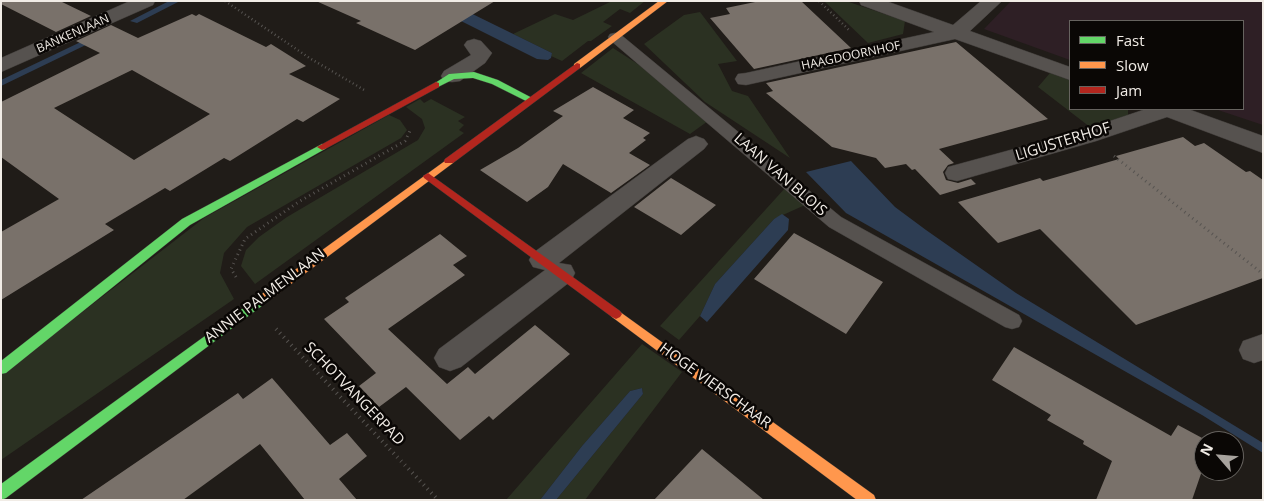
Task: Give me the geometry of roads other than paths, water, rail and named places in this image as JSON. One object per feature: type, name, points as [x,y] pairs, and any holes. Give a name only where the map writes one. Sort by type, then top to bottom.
[{"type":"street","name":"BANKENLAAN","points":[[1,66],[146,1]]},
{"type":"street","points":[[615,37],[664,1]]},
{"type":"street","points":[[868,1],[1069,74]]},
{"type":"street","points":[[956,33],[993,1]]},
{"type":"street","name":"HAAGDOORNHOF","points":[[746,79],[956,33]]},
{"type":"street","name":"ANNIE PALMENLAAN","points":[[9,493],[253,304],[615,37]]},
{"type":"street","points":[[1,368],[186,222],[452,76],[478,59],[482,53],[474,45]]},
{"type":"street","points":[[452,76],[474,75],[494,82],[531,100]]},
{"type":"street","name":"LIGUSTERHOF","points":[[957,173],[1088,136],[1164,110]]},
{"type":"street","points":[[1170,110],[1263,145]]},
{"type":"street","points":[[450,358],[552,266],[696,144]]},
{"type":"street","name":"HOGE VIERSCHAAR","points":[[428,176],[869,500]]},
{"type":"lane","name":"LAAN VAN BLOIS","points":[[615,37],[762,158],[835,222],[1012,321]]},
{"type":"water","points":[[446,1],[552,53],[551,58],[548,60],[537,59],[439,10]]},
{"type":"water","points":[[851,161],[895,207],[1016,293],[1243,431],[1228,431],[846,213],[806,172]]},
{"type":"water","points":[[782,214],[789,219],[788,230],[707,322],[700,316],[715,284],[774,219]]},
{"type":"water","points":[[642,388],[643,394],[556,500],[540,500],[582,446],[630,391]]},
{"type":"water","points":[[1244,431],[1263,443],[1263,453],[1244,441]]},
{"type":"waterway","points":[[134,21],[176,1]]},
{"type":"waterway","points":[[1,83],[90,41]]}]
